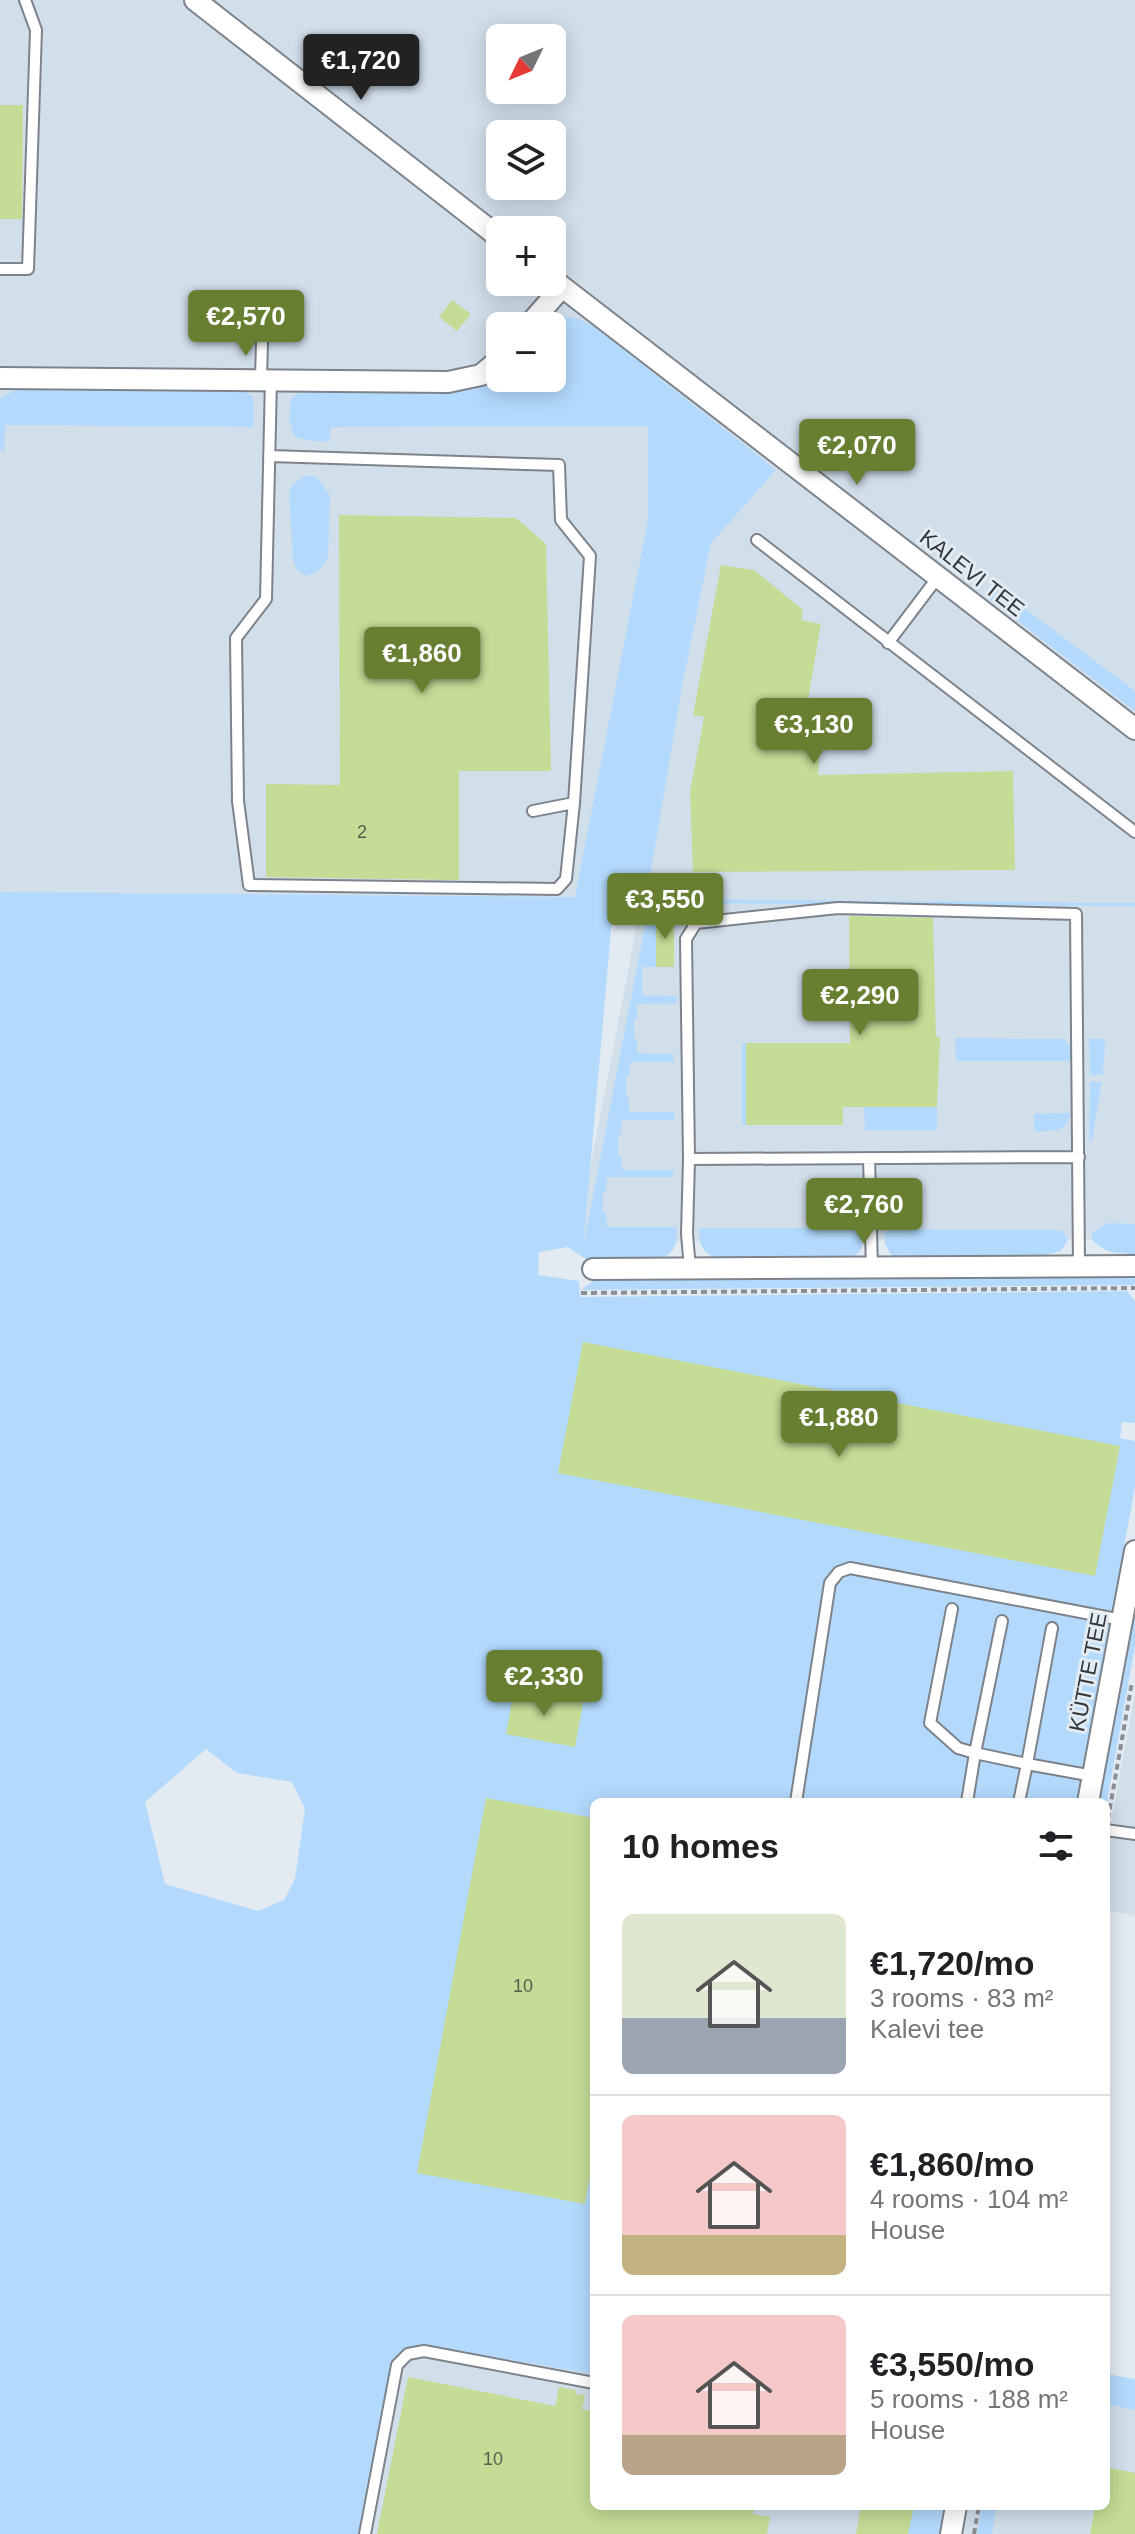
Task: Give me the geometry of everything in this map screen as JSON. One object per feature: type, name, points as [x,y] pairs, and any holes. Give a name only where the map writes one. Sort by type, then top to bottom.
[{"type":"street","points":[[195,0],[486,227]]},
{"type":"street","name":"KALEVI TEE","points":[[566,290],[1135,729]]},
{"type":"street","points":[[0,378],[448,382],[481,375],[486,371]]},
{"type":"street","points":[[593,1269],[1135,1266]]},
{"type":"street","name":"KÜTTE TEE","points":[[1089,1798],[1135,1551]]},
{"type":"street","points":[[951,2534],[955,2510]]},
{"type":"lane","points":[[0,269],[28,269],[36,30],[25,0]]},
{"type":"lane","points":[[263,302],[269,456],[266,599],[236,638],[238,801],[249,885],[557,889],[566,879],[574,803],[590,556],[561,520],[559,465],[269,456]]},
{"type":"lane","points":[[757,540],[1135,832]]},
{"type":"lane","points":[[888,643],[938,577]]},
{"type":"lane","points":[[533,811],[574,803]]},
{"type":"lane","points":[[690,1269],[687,1234],[686,939],[696,923],[838,908],[1076,914],[1079,1266]]},
{"type":"lane","points":[[689,1159],[1079,1157]]},
{"type":"lane","points":[[869,1158],[872,1268]]},
{"type":"lane","points":[[797,1798],[830,1583],[839,1572],[850,1568],[1122,1620]]},
{"type":"lane","points":[[952,1609],[930,1723],[958,1748],[1093,1776]]},
{"type":"lane","points":[[968,1798],[1002,1621]]},
{"type":"lane","points":[[1020,1798],[1052,1628]]},
{"type":"lane","points":[[1110,1831],[1135,1834]]},
{"type":"lane","points":[[365,2534],[397,2365],[408,2354],[424,2351],[590,2382]]},
{"type":"path","points":[[581,1293],[1135,1288]]},
{"type":"path","points":[[1110,1807],[1132,1682]]},
{"type":"path","points":[[974,2534],[978,2510]]},
{"type":"shaded area","points":[[0,0],[1135,0],[1135,1239],[576,1242],[642,898],[0,892]]},
{"type":"shaded area","points":[[566,317],[579,319],[596,328],[776,470],[711,543],[681,692],[651,870],[650,899],[1135,903],[1135,906],[680,903],[679,914],[656,915],[656,967],[642,967],[642,995],[677,996],[677,1003],[637,1004],[634,1039],[637,1039],[637,1053],[674,1054],[674,1062],[630,1062],[626,1097],[629,1097],[629,1112],[674,1112],[674,1120],[622,1120],[618,1155],[621,1156],[622,1170],[673,1170],[673,1177],[607,1177],[603,1212],[606,1213],[607,1227],[677,1227],[676,1243],[669,1254],[659,1260],[587,1260],[568,1247],[539,1252],[538,1275],[579,1281],[580,1297],[1127,1291],[1135,1301],[1135,1423],[1122,1422],[1120,1438],[1135,1441],[1135,1487],[1078,1798],[590,1798],[590,2373],[431,2346],[403,2351],[391,2364],[359,2534],[0,2534],[0,892],[575,897],[648,520],[648,426],[331,427],[329,442],[294,436],[289,420],[291,399],[307,392],[442,393],[486,383],[486,392],[566,392]],"holes":[[[650,900],[585,1237],[612,920]],[[206,1749],[237,1773],[292,1782],[305,1809],[295,1879],[284,1900],[258,1911],[165,1884],[145,1802]]]},
{"type":"shaded area","points":[[16,390],[246,392],[253,397],[254,427],[5,425],[4,453],[0,448],[0,399]]},
{"type":"shaded area","points":[[307,475],[317,477],[330,495],[328,556],[320,569],[306,576],[296,568],[293,560],[289,493],[292,485]]},
{"type":"shaded area","points":[[996,587],[1135,691],[1135,711],[988,598]]},
{"type":"shaded area","points":[[955,1038],[1063,1039],[1071,1046],[1070,1061],[956,1061]]},
{"type":"shaded area","points":[[1089,1039],[1105,1039],[1103,1075],[1090,1075]]},
{"type":"shaded area","points":[[742,1043],[746,1043],[746,1125],[742,1125]]},
{"type":"shaded area","points":[[1090,1082],[1102,1082],[1092,1141],[1089,1139]]},
{"type":"shaded area","points":[[864,1107],[937,1107],[937,1130],[865,1130]]},
{"type":"shaded area","points":[[1071,1113],[1062,1128],[1034,1131],[1034,1114]]},
{"type":"shaded area","points":[[1107,1223],[1135,1224],[1135,1254],[1111,1252],[1092,1239],[1092,1233]]},
{"type":"shaded area","points":[[699,1228],[856,1228],[861,1230],[863,1243],[859,1253],[849,1258],[718,1259],[702,1248]]},
{"type":"shaded area","points":[[890,1229],[1055,1230],[1063,1231],[1068,1240],[1061,1251],[1047,1255],[897,1257],[891,1255],[885,1244],[885,1232]]},
{"type":"shaded area","points":[[1135,1277],[1135,1285],[581,1290],[595,1280]]},
{"type":"shaded area","points":[[1135,1610],[1135,1646],[1108,1798],[1101,1798]]},
{"type":"shaded area","points":[[1135,1693],[1135,1916],[1110,1911],[1110,1827]]},
{"type":"shaded area","points":[[394,2329],[590,2364],[590,2510],[1110,2510],[1110,2375],[1135,2379],[1135,2534],[356,2534]]},
{"type":"shaded area","points":[[1110,2375],[1135,2379],[1135,2410],[1110,2405]]},
{"type":"shaded area","points":[[913,2510],[943,2510],[940,2534],[908,2534]]},
{"type":"shaded area","points":[[981,2510],[996,2510],[992,2534],[977,2534]]},
{"type":"building","points":[[0,105],[23,105],[22,219],[0,219]]},
{"type":"building","points":[[452,300],[471,314],[457,331],[439,317]]},
{"type":"building","points":[[339,515],[516,518],[546,544],[551,771],[459,771],[459,880],[266,877],[266,784],[340,785]]},
{"type":"building","points":[[721,565],[754,570],[803,610],[801,620],[821,624],[803,730],[821,734],[818,775],[1013,771],[1015,870],[693,872],[690,792],[704,717],[693,715]]},
{"type":"building","points":[[656,915],[674,915],[674,967],[656,967]]},
{"type":"building","points":[[849,916],[933,918],[936,1037],[940,1037],[937,1107],[843,1107],[843,1125],[746,1125],[746,1043],[850,1043]]},
{"type":"building","points":[[583,1342],[1120,1446],[1095,1576],[558,1473]]},
{"type":"building","points":[[514,1690],[583,1703],[575,1747],[506,1734]]},
{"type":"building","points":[[486,1798],[590,1817],[590,2176],[585,2204],[417,2173]]},
{"type":"building","points":[[408,2377],[555,2406],[559,2387],[585,2395],[582,2409],[590,2411],[590,2510],[754,2510],[753,2514],[770,2517],[767,2534],[377,2534]]},
{"type":"building","points":[[1110,2468],[1135,2473],[1135,2534],[1090,2534],[1094,2510],[1110,2510]]},
{"type":"building","points":[[860,2510],[913,2510],[908,2534],[856,2534]]}]
